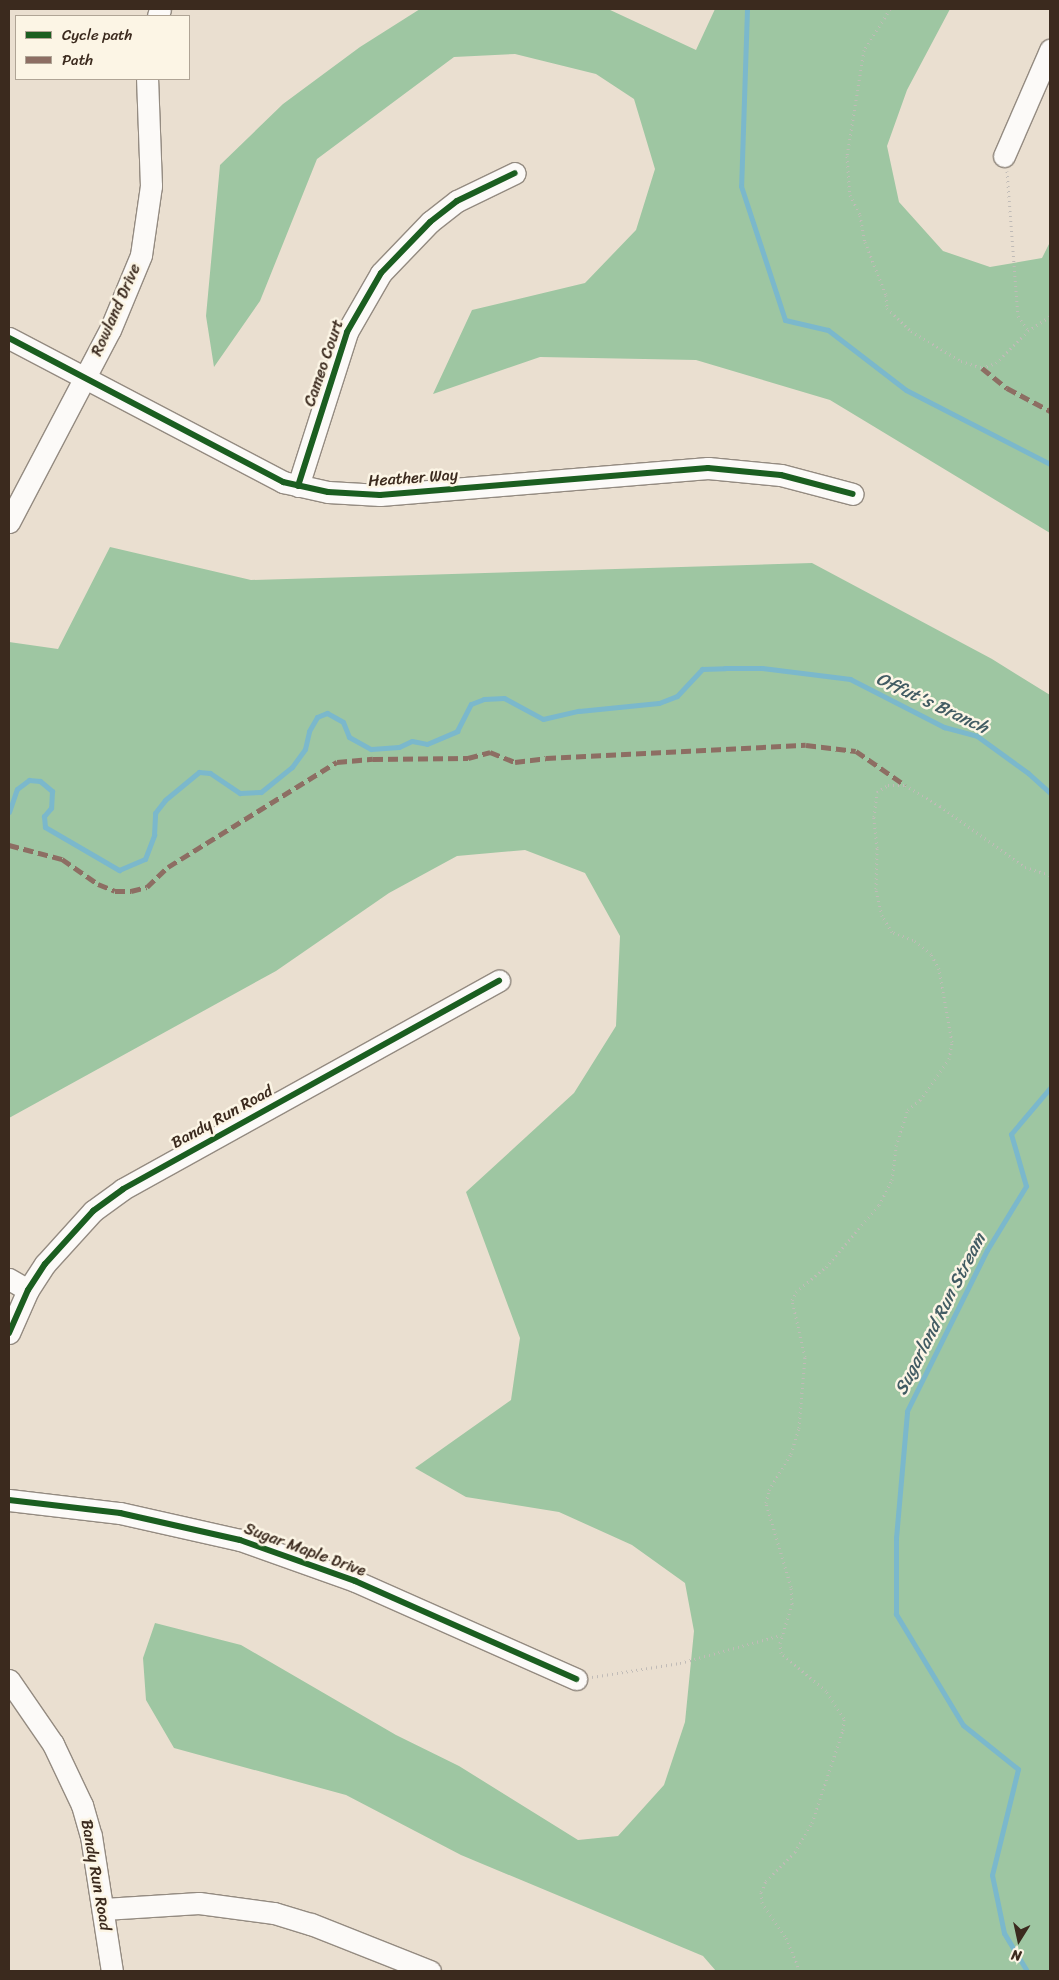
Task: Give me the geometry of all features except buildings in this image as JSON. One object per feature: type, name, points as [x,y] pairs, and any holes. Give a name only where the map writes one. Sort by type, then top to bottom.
[{"type":"street","points":[[1004,156],[1050,50]]},
{"type":"street","name":"Rowland Drive","points":[[9,522],[129,290],[141,255],[151,186],[147,80]]},
{"type":"street","name":"Cameo Court","points":[[298,486],[347,332],[381,273],[430,222],[457,201],[515,173]]},
{"type":"street","name":"Heather Way","points":[[9,338],[246,463],[298,486],[328,492],[380,495],[708,468],[781,475],[853,494]]},
{"type":"street","name":"Bandy Run Road","points":[[9,1333],[28,1290],[67,1237],[123,1189],[499,981]]},
{"type":"street","points":[[9,1280],[28,1290]]},
{"type":"street","name":"Sugar Maple Drive","points":[[9,1500],[120,1513],[240,1540],[355,1581],[576,1679]]},
{"type":"street","name":"Bandy Run Road","points":[[9,1680],[53,1744],[73,1781],[91,1836],[104,1909],[112,1971]]},
{"type":"street","points":[[104,1909],[199,1903],[247,1908],[311,1924],[430,1971]]},
{"type":"path","points":[[890,9],[864,50],[847,156],[850,195],[860,215],[865,242],[886,295],[887,308],[911,331],[960,361],[982,368],[996,364],[1028,331],[1050,316]]},
{"type":"path","points":[[1004,156],[1012,207],[1018,316],[1028,331]]},
{"type":"path","points":[[800,1971],[785,1936],[762,1903],[760,1892],[766,1881],[795,1852],[812,1823],[843,1730],[844,1718],[826,1691],[782,1653],[781,1635],[792,1604],[790,1587],[766,1503],[769,1490],[791,1454],[799,1428],[804,1357],[792,1300],[796,1292],[826,1267],[879,1206],[892,1180],[896,1146],[908,1110],[920,1100],[950,1059],[952,1042],[939,969],[931,954],[913,940],[892,932],[882,916],[876,890],[876,792],[888,785],[905,785],[940,806],[1025,867],[1050,875]]},
{"type":"path","points":[[576,1679],[680,1662],[781,1635]]},
{"type":"green space","points":[[420,9],[608,9],[696,50],[715,9],[950,9],[907,90],[887,146],[899,202],[943,251],[990,267],[1042,258],[1050,242],[1050,533],[830,400],[696,360],[540,357],[433,394],[472,310],[585,283],[636,230],[655,169],[634,99],[596,74],[515,54],[454,57],[317,159],[260,301],[214,367],[206,316],[220,165],[283,104],[360,47]]},
{"type":"green space","points":[[110,547],[251,580],[812,563],[992,659],[1050,695],[1050,1971],[716,1971],[703,1956],[461,1855],[346,1795],[174,1748],[146,1700],[143,1658],[155,1623],[241,1645],[396,1735],[459,1766],[578,1840],[618,1836],[664,1785],[685,1722],[694,1631],[685,1583],[632,1545],[559,1512],[466,1497],[415,1468],[511,1400],[520,1338],[466,1192],[574,1093],[616,1026],[620,936],[585,873],[525,850],[457,856],[389,893],[276,971],[9,1118],[9,642],[58,649]]},
{"type":"waterway","name":"Sugarland Run Stream","points":[[747,9],[741,186],[785,320],[828,330],[906,390],[1050,464]]},
{"type":"waterway","name":"Offut's Branch","points":[[9,812],[17,789],[29,780],[40,781],[52,791],[51,808],[44,816],[45,827],[119,870],[145,859],[154,835],[155,813],[165,800],[199,772],[210,773],[240,793],[261,792],[292,767],[305,749],[309,731],[317,717],[327,713],[343,722],[349,737],[371,749],[399,747],[412,741],[427,744],[457,731],[471,704],[484,699],[504,698],[543,719],[579,711],[659,703],[677,696],[702,669],[725,668],[762,668],[850,679],[944,727],[977,736],[1028,773],[1050,793]]},
{"type":"waterway","name":"Sugarland Run Stream","points":[[1027,1971],[1004,1933],[992,1875],[1018,1769],[963,1725],[896,1614],[896,1538],[907,1411],[987,1250],[1026,1186],[1011,1134],[1050,1088]]},
{"type":"marked path","points":[[982,368],[1007,388],[1050,411]]},
{"type":"marked path","points":[[9,845],[62,859],[98,884],[115,891],[131,891],[147,887],[168,867],[337,762],[373,759],[468,758],[490,752],[515,762],[546,758],[806,745],[856,751],[905,785]]},
{"type":"cycle path","points":[[298,486],[347,332],[381,273],[430,222],[457,201],[515,173]]},
{"type":"cycle path","points":[[9,338],[283,482],[328,492],[380,495],[708,468],[781,475],[853,494]]},
{"type":"cycle path","points":[[9,1333],[28,1290],[45,1264],[93,1211],[123,1189],[499,981]]},
{"type":"cycle path","points":[[9,1500],[120,1513],[240,1540],[355,1581],[576,1679]]}]
